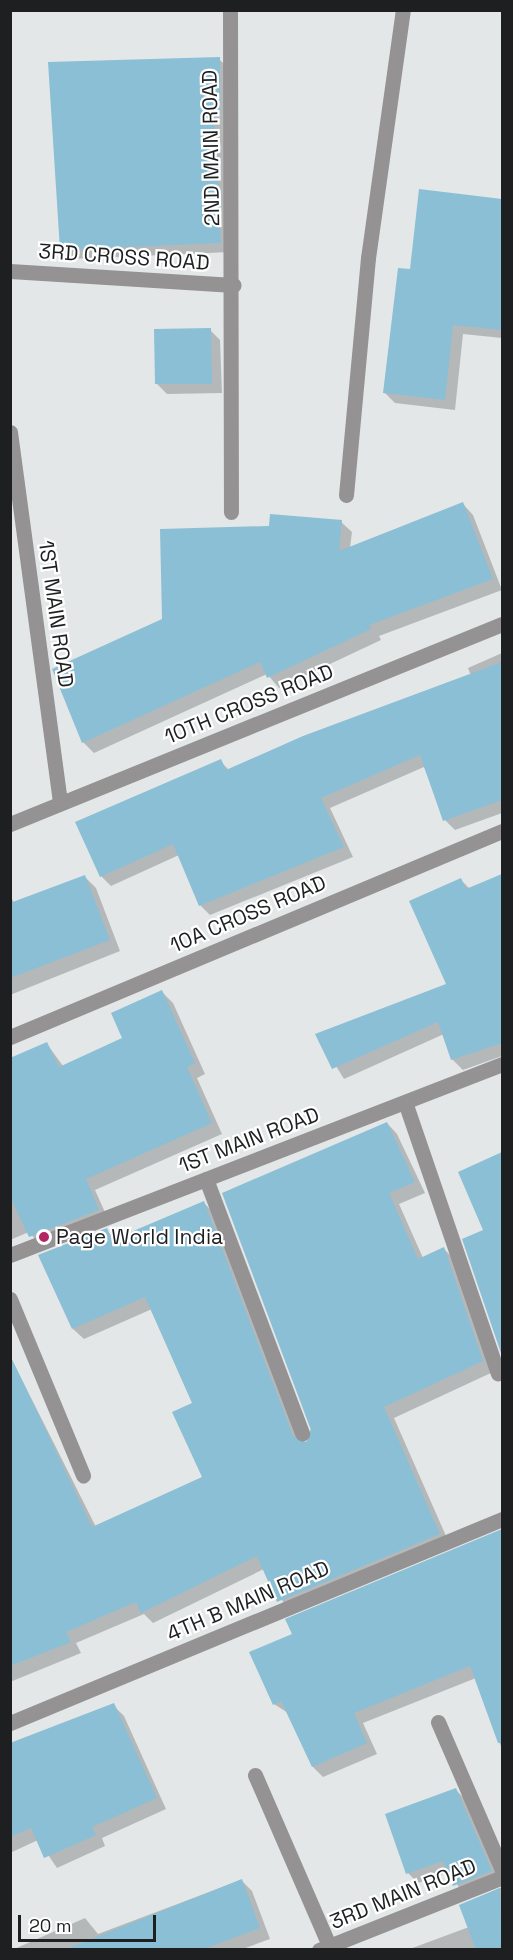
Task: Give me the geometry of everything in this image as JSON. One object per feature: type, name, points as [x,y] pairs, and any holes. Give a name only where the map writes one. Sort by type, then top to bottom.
[{"type":"street","name":"2ND MAIN ROAD","points":[[230,10],[234,285],[231,512]]},
{"type":"street","points":[[346,495],[368,258],[403,10]]},
{"type":"street","name":"3RD CROSS ROAD","points":[[10,271],[234,285]]},
{"type":"street","name":"1ST MAIN ROAD","points":[[10,432],[60,802]]},
{"type":"street","name":"10TH CROSS ROAD","points":[[10,824],[502,624]]},
{"type":"street","name":"10A CROSS ROAD","points":[[10,1037],[502,831]]},
{"type":"street","name":"1ST MAIN ROAD","points":[[10,1255],[502,1064]]},
{"type":"street","points":[[405,1102],[498,1374]]},
{"type":"street","points":[[206,1179],[302,1433]]},
{"type":"street","points":[[10,1299],[83,1475]]},
{"type":"street","name":"4TH B MAIN ROAD","points":[[10,1723],[502,1519]]},
{"type":"street","points":[[438,1722],[502,1870]]},
{"type":"street","points":[[255,1775],[324,1948]]},
{"type":"street","name":"3RD MAIN ROAD","points":[[324,1948],[502,1877]]},
{"type":"building","points":[[220,57],[220,115],[214,115],[221,243],[60,250],[48,62]]},
{"type":"building","points":[[419,189],[502,199],[502,330],[453,325],[445,400],[383,393],[398,268],[410,269]]},
{"type":"building","points":[[211,328],[212,384],[155,384],[154,329]]},
{"type":"building","points":[[463,502],[493,579],[369,625],[371,629],[267,678],[260,662],[82,743],[52,669],[162,619],[160,529],[269,526],[270,514],[342,520],[339,551]]},
{"type":"building","points":[[502,662],[502,800],[443,821],[420,755],[321,798],[344,847],[199,906],[173,844],[100,877],[75,822],[221,759],[226,770],[303,736]]},
{"type":"building","points":[[502,874],[502,1043],[451,1060],[438,1022],[332,1069],[315,1034],[446,984],[409,901],[461,878],[466,889]]},
{"type":"building","points":[[85,875],[110,940],[10,978],[10,903]]},
{"type":"building","points":[[162,990],[195,1063],[187,1067],[212,1123],[86,1179],[99,1210],[29,1237],[10,1196],[10,1058],[47,1042],[59,1067],[122,1038],[111,1013]]},
{"type":"building","points":[[387,1122],[415,1182],[389,1193],[418,1259],[444,1247],[483,1361],[384,1407],[440,1534],[277,1602],[257,1556],[141,1613],[136,1602],[66,1632],[71,1642],[10,1666],[10,1355],[92,1527],[202,1477],[172,1412],[192,1403],[145,1297],[72,1329],[38,1255],[107,1228],[112,1240],[204,1201],[293,1436],[306,1442],[311,1430],[222,1193]]},
{"type":"building","points":[[502,1152],[501,1353],[462,1239],[483,1230],[458,1172]]},
{"type":"building","points":[[502,1529],[502,1743],[498,1743],[470,1666],[354,1713],[367,1743],[312,1767],[281,1701],[273,1705],[249,1652],[292,1634],[285,1619]]},
{"type":"building","points":[[114,1703],[157,1798],[92,1827],[96,1835],[44,1858],[31,1828],[10,1837],[10,1743]]},
{"type":"building","points":[[456,1788],[492,1871],[453,1886],[443,1861],[406,1874],[385,1814]]},
{"type":"building","points":[[242,1879],[260,1928],[201,1950],[64,1950]]},
{"type":"building","points":[[500,1888],[502,1950],[476,1950],[459,1905]]},
{"type":"place","name":"Page World India","points":[[44,1237]]}]
